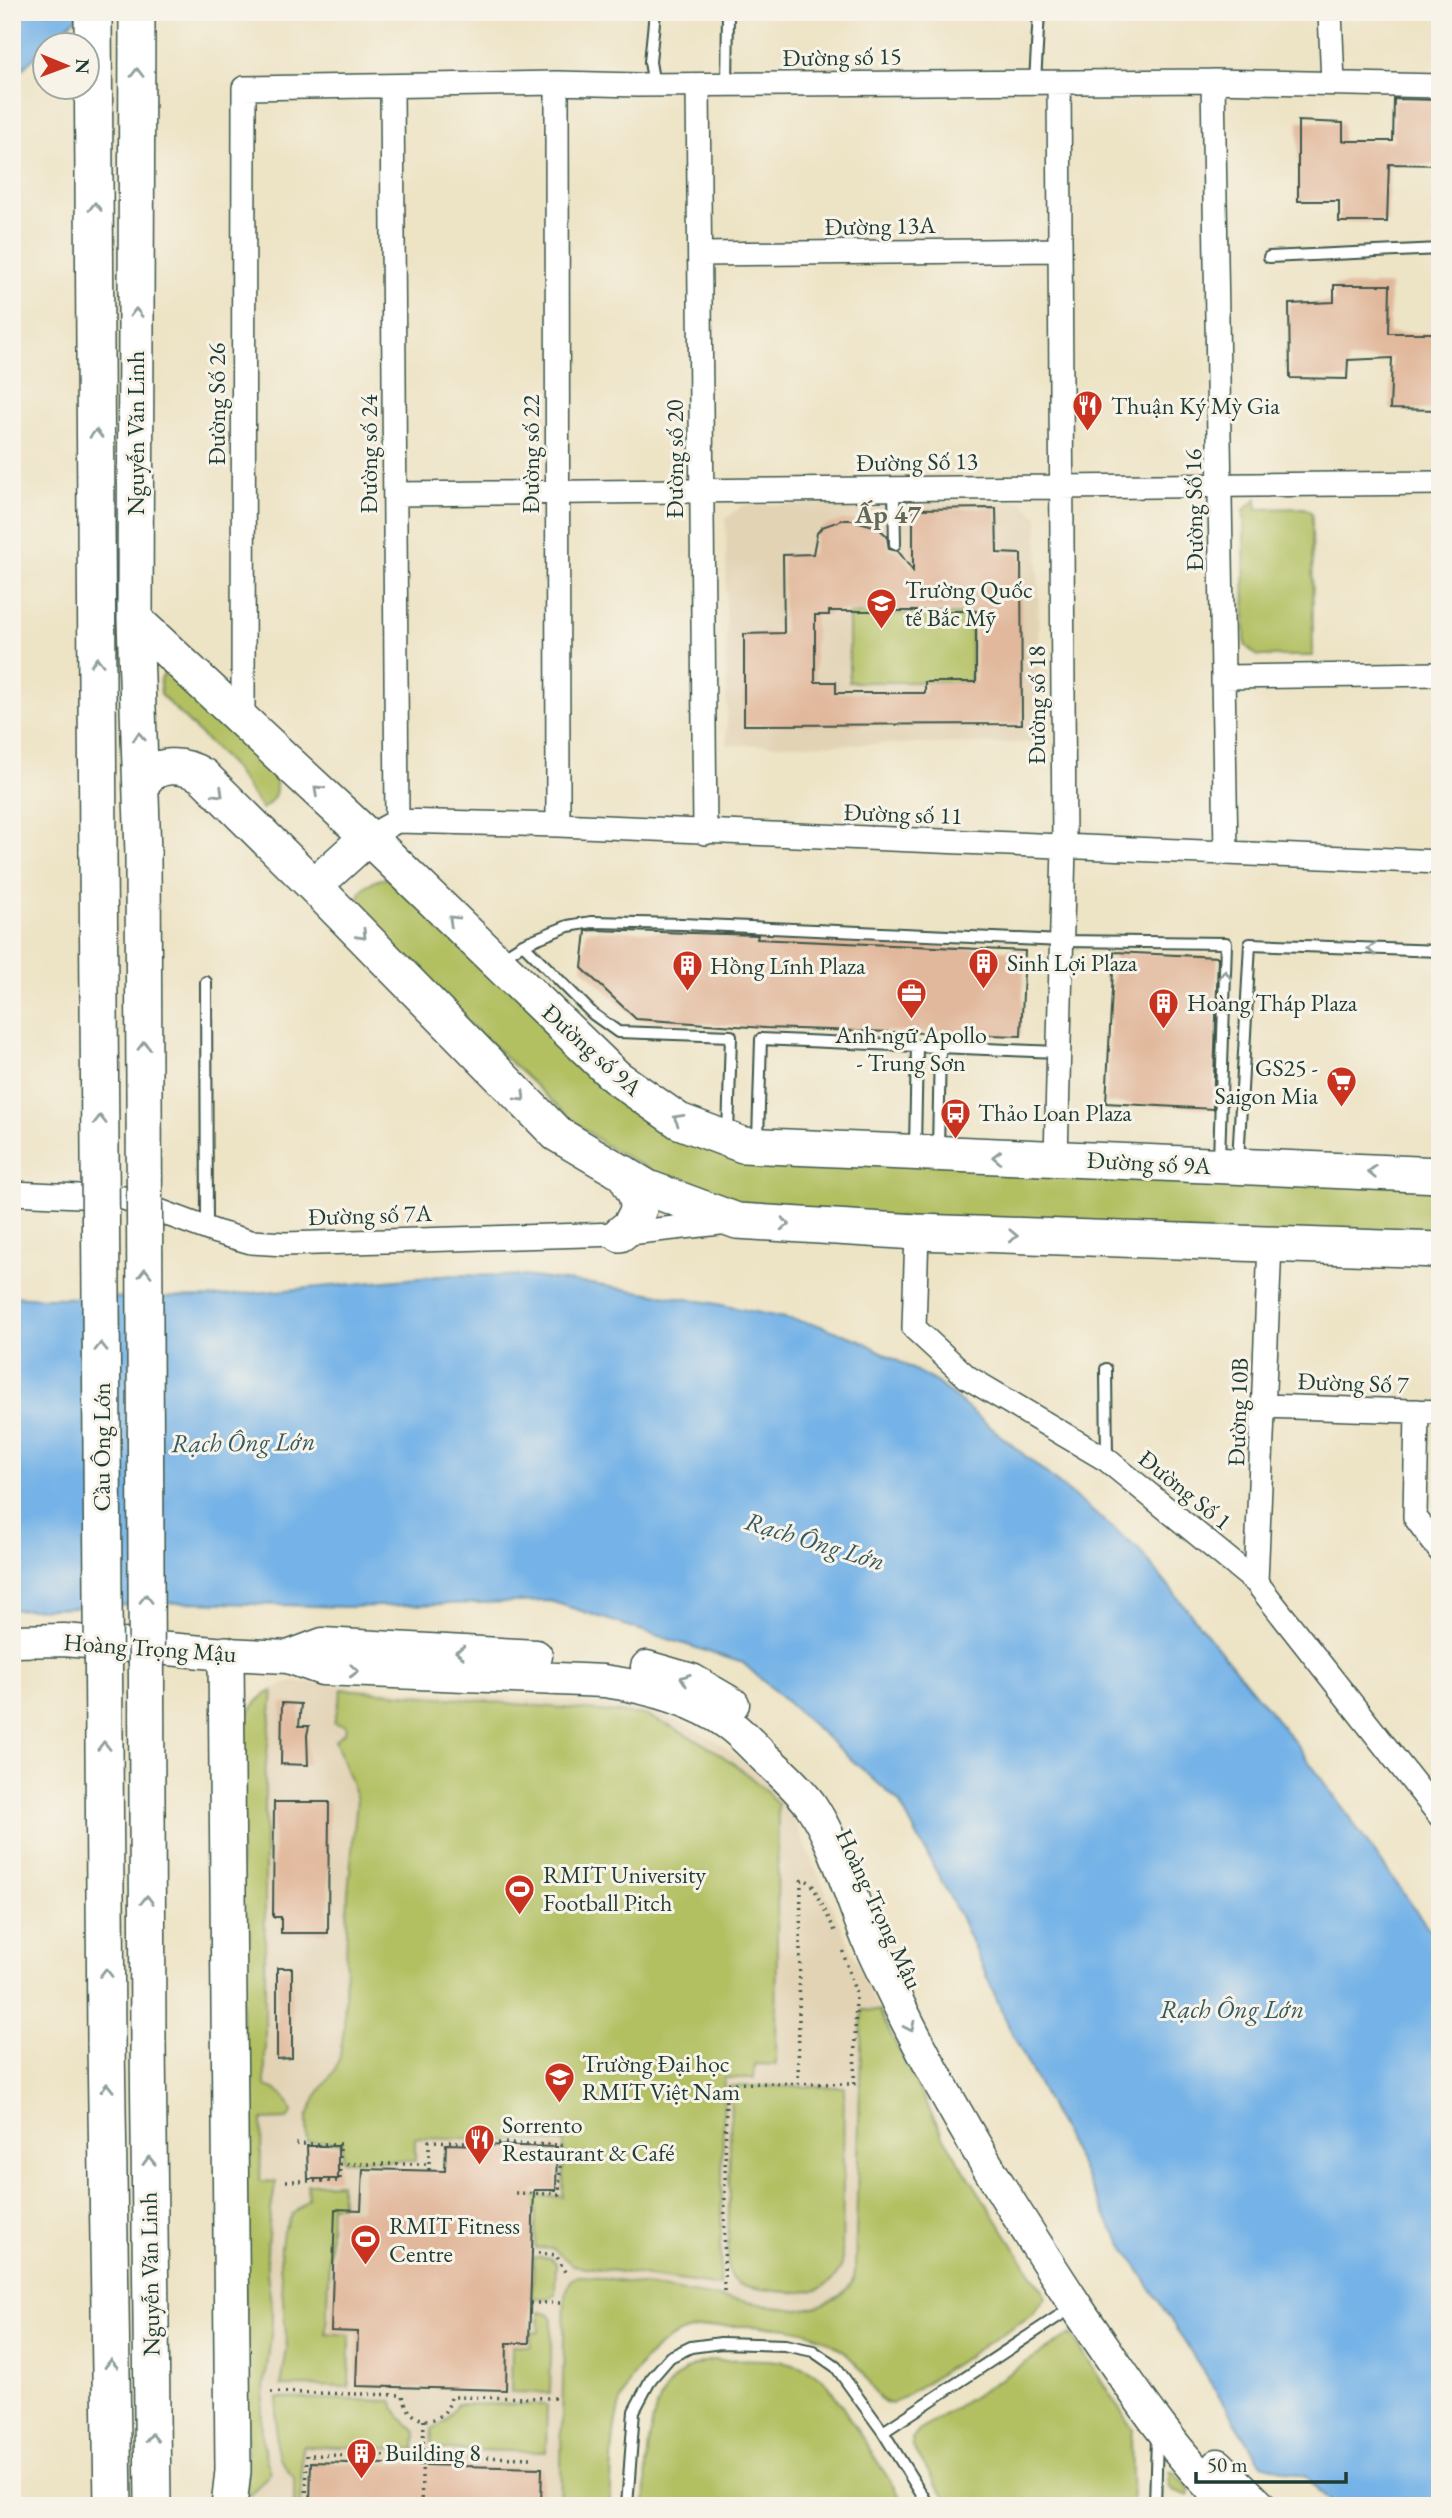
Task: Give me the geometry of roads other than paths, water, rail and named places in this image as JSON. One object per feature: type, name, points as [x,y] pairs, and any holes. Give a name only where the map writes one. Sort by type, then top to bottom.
[{"type":"highway","name":"Nguyễn Văn Linh","points":[[93,12],[98,853]]},
{"type":"highway","name":"Cầu Ông Lớn","points":[[98,853],[106,2042]]},
{"type":"highway","name":"Nguyễn Văn Linh","points":[[106,2042],[113,2506]]},
{"type":"main road","name":"Nguyễn Văn Linh","points":[[137,12],[135,620],[143,854]]},
{"type":"main road","name":"Đường số 9A","points":[[135,620],[243,721],[383,829],[583,1025],[616,1077],[679,1121],[743,1144],[1228,1167],[1435,1170]]},
{"type":"main road","points":[[142,783],[148,774],[174,766],[192,769],[203,776],[557,1134],[648,1188],[737,1221],[917,1232],[1440,1250]]},
{"type":"main road","points":[[314,886],[383,829]]},
{"type":"main road","name":"Cầu Ông Lớn","points":[[143,854],[148,2041]]},
{"type":"main road","points":[[620,1234],[630,1226],[639,1209],[636,1195],[624,1173]]},
{"type":"main road","name":"Hoàng Trọng Mậu","points":[[12,1641],[64,1640],[288,1657],[322,1670],[582,1679],[639,1686],[705,1710],[730,1725],[787,1778],[810,1805],[837,1858],[868,1940],[914,2035],[959,2118],[1038,2249],[1144,2408],[1218,2491],[1260,2506]]},
{"type":"main road","name":"Hoàng Trọng Mậu","points":[[288,1657],[323,1644],[638,1664],[692,1680],[747,1713],[800,1764],[823,1794],[861,1861],[893,1946],[980,2115],[1037,2211],[1218,2491]]},
{"type":"main road","points":[[226,1654],[233,2471],[229,2506]]},
{"type":"main road","name":"Nguyễn Văn Linh","points":[[148,2041],[153,2506]]},
{"type":"street","points":[[1330,12],[1333,83]]},
{"type":"street","name":"Đường số 15","points":[[244,88],[557,83],[727,85],[1213,81],[1440,86]]},
{"type":"street","name":"Đường Số 16","points":[[1213,81],[1226,853]]},
{"type":"street","name":"Đường số 22","points":[[557,83],[558,825]]},
{"type":"street","name":"Đường số 18","points":[[1056,1158],[1064,847],[1059,83]]},
{"type":"street","name":"Đường số 20","points":[[698,85],[705,833]]},
{"type":"street","name":"Đường số 24","points":[[383,829],[395,494],[392,86]]},
{"type":"street","name":"Đường Số 26","points":[[243,721],[244,88]]},
{"type":"street","name":"Đường 13A","points":[[700,254],[1060,250]]},
{"type":"street","name":"Đường Số 13","points":[[395,494],[1440,483]]},
{"type":"street","points":[[1223,677],[1440,674]]},
{"type":"street","name":"Đường số 11","points":[[383,829],[558,825],[1440,862]]},
{"type":"street","name":"Đường số 7A","points":[[12,1193],[124,1198],[207,1229],[251,1242],[285,1244],[620,1234],[737,1221]]},
{"type":"street","name":"Đường Số 1","points":[[917,1232],[914,1328],[967,1377],[1107,1460],[1256,1582],[1431,1785],[1440,1816]]},
{"type":"street","name":"Đường 10B","points":[[1256,1582],[1270,1244]]},
{"type":"street","name":"Đường Số 7","points":[[1264,1406],[1428,1411]]},
{"type":"street","points":[[1428,1411],[1415,1517],[1440,1551]]},
{"type":"lane","points":[[654,85],[650,62],[655,12]]},
{"type":"lane","points":[[727,85],[728,12]]},
{"type":"lane","points":[[1035,82],[1039,12]]},
{"type":"lane","points":[[1269,257],[1440,249]]},
{"type":"lane","points":[[894,489],[895,544]]},
{"type":"lane","points":[[509,953],[568,926],[592,922],[1062,941],[1226,943],[1228,1167]]},
{"type":"lane","points":[[1228,1167],[1250,944],[1440,951]]},
{"type":"lane","points":[[206,982],[207,1229]]},
{"type":"lane","points":[[583,1025],[618,1032],[731,1036],[743,1144]]},
{"type":"lane","points":[[743,1144],[761,1039],[1058,1052]]},
{"type":"lane","points":[[917,1045],[926,1154]]},
{"type":"lane","points":[[926,1154],[940,1047]]},
{"type":"lane","points":[[1106,1369],[1107,1460]]},
{"type":"lane","points":[[883,2432],[1076,2305]]},
{"type":"lane","points":[[626,2506],[634,2410],[651,2379],[670,2357],[691,2347],[720,2343],[785,2345],[813,2351],[836,2367],[883,2432],[929,2506]]},
{"type":"lane","points":[[1155,2506],[1157,2423]]},
{"type":"water","points":[[12,12],[82,12],[61,32],[32,32],[32,60],[12,79]]},
{"type":"water","name":"Rạch Ông Lớn","points":[[452,1275],[523,1276],[592,1284],[712,1303],[818,1325],[860,1340],[936,1382],[1139,1550],[1297,1745],[1440,1944],[1440,2506],[1333,2506],[1306,2477],[1262,2464],[1111,2226],[1009,2027],[960,1916],[899,1802],[743,1663],[550,1601],[346,1607],[192,1602],[12,1610],[12,1296],[210,1297]]},
{"type":"place","name":"Thuận Ký Mỳ Gia","points":[[1088,433]]},
{"type":"place","name":"Trường Quốc tế Bắc Mỹ","points":[[882,631]]},
{"type":"place","name":"Sinh Lợi Plaza","points":[[984,990]]},
{"type":"place","name":"Hồng Lĩnh Plaza","points":[[687,993]]},
{"type":"place","name":"Anh ngữ Apollo - Trung Sơn","points":[[911,1020]]},
{"type":"place","name":"Hoàng Tháp Plaza","points":[[1164,1030]]},
{"type":"place","name":"GS25 - Saigon Mia","points":[[1341,1109]]},
{"type":"place","name":"Thảo Loan Plaza","points":[[955,1140]]},
{"type":"place","name":"RMIT University Football Pitch","points":[[520,1916]]},
{"type":"place","name":"Trường Đại học RMIT Việt Nam","points":[[559,2105]]},
{"type":"place","name":"Sorrento Restaurant & Café","points":[[479,2166]]},
{"type":"place","name":"RMIT Fitness Centre","points":[[366,2267]]},
{"type":"place","name":"Building 8","points":[[362,2480]]},
{"type":"district","name":"Ấp 47","points":[[888,514]]}]
